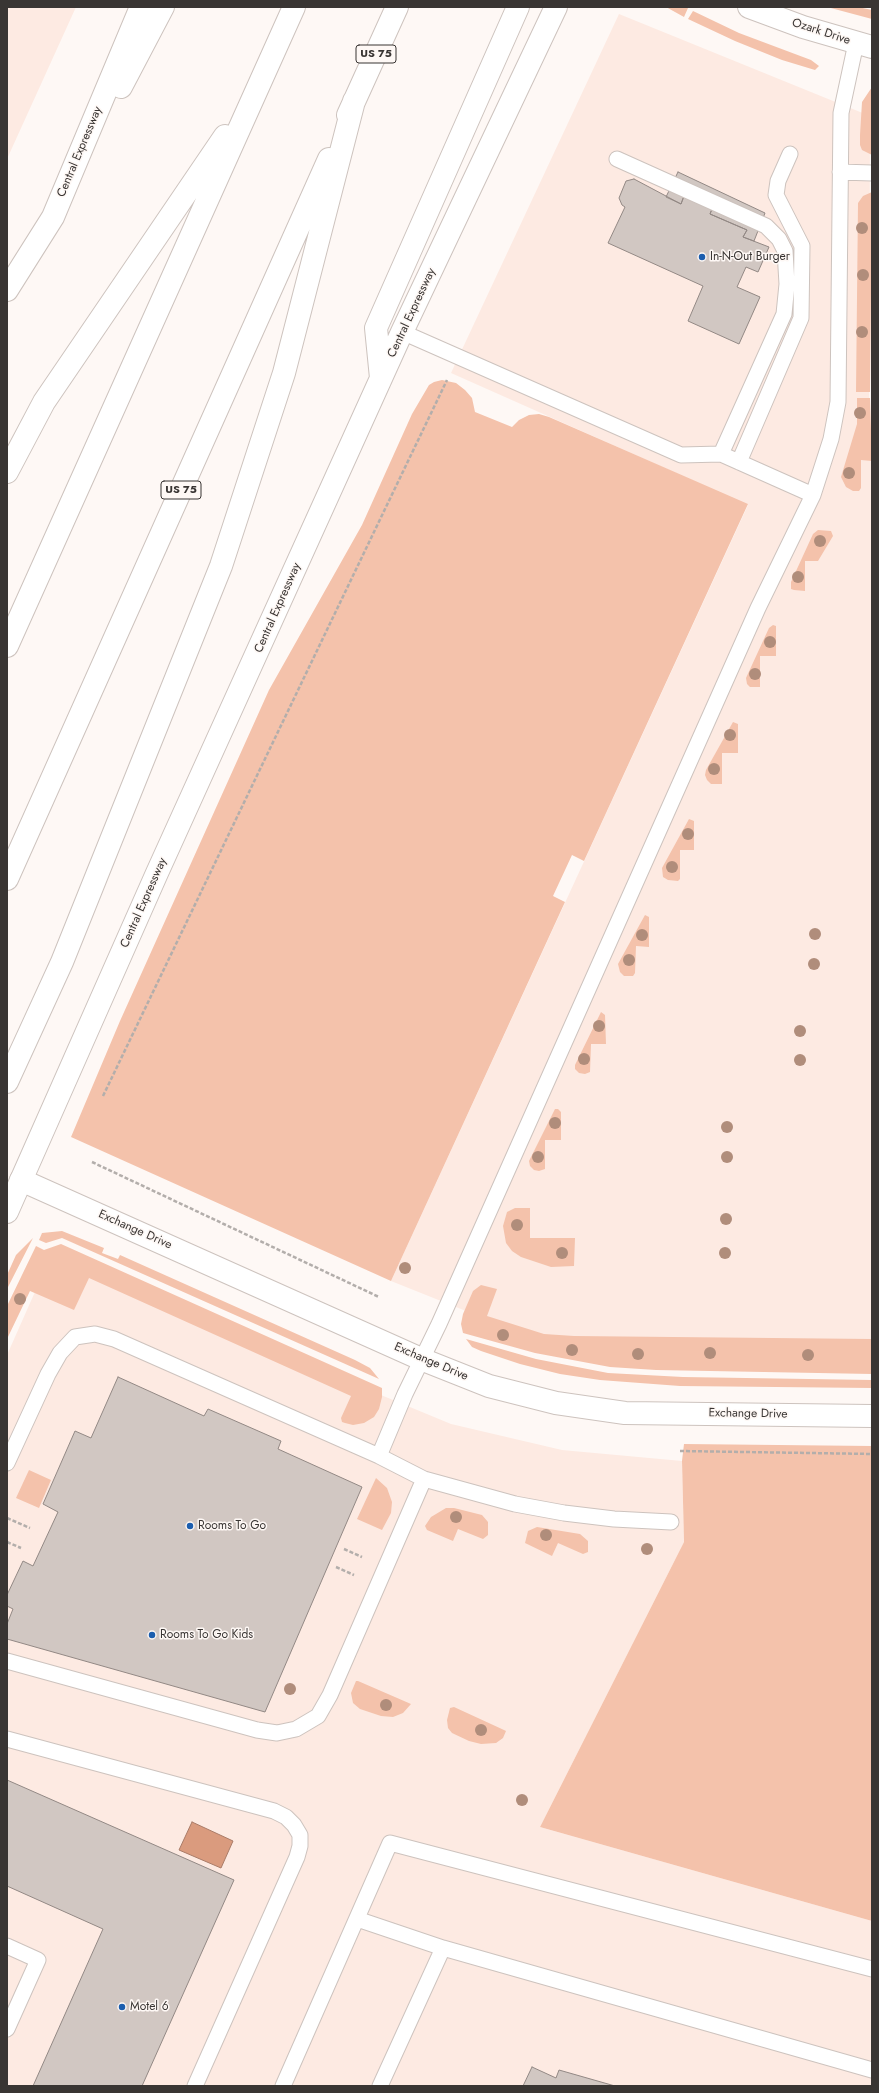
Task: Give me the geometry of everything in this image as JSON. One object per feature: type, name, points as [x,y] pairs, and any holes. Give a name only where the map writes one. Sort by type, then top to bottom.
[{"type":"main road","name":"Central Expressway","points":[[7,290],[53,217],[141,7]]},
{"type":"main road","points":[[53,217],[163,7]]},
{"type":"main road","points":[[7,646],[294,7]]},
{"type":"main road","name":"US 75","points":[[7,879],[397,7]]},
{"type":"main road","points":[[382,379],[376,328],[518,7]]},
{"type":"main road","name":"Central Expressway","points":[[7,1212],[154,880],[402,332],[556,7]]},
{"type":"main road","name":"Ozark Drive","points":[[749,7],[803,27],[864,45]]},
{"type":"main road","points":[[7,472],[44,402],[257,88]]},
{"type":"main road","points":[[7,1082],[62,962],[222,566],[284,373],[354,101]]},
{"type":"main road","name":"Exchange Drive","points":[[21,1180],[422,1359],[489,1386],[556,1403],[625,1413],[872,1416]]},
{"type":"lane","points":[[379,1456],[758,608],[813,495],[831,439],[838,402],[841,113],[864,45]]},
{"type":"lane","points":[[739,462],[801,318],[802,246],[800,238],[776,194],[778,181],[790,154]]},
{"type":"lane","points":[[617,159],[766,226],[779,239],[785,251],[787,284],[784,314],[721,454]]},
{"type":"lane","points":[[840,172],[872,173]]},
{"type":"lane","points":[[402,332],[681,455],[721,454],[813,495]]},
{"type":"lane","points":[[7,1464],[48,1374],[60,1353],[75,1336],[95,1334],[114,1339],[379,1456],[424,1479],[515,1504],[564,1513],[614,1519],[671,1522]]},
{"type":"lane","points":[[7,1661],[257,1730],[277,1733],[296,1729],[318,1716],[330,1695],[424,1479]]},
{"type":"lane","points":[[7,1739],[268,1810],[286,1817],[294,1825],[300,1835],[300,1846],[297,1857],[195,2086]]},
{"type":"lane","points":[[283,2086],[390,1844],[872,1969]]},
{"type":"lane","points":[[357,1919],[443,1948],[872,2070]]},
{"type":"lane","points":[[7,1946],[38,1960],[7,2029]]},
{"type":"lane","points":[[380,2086],[443,1948]]},
{"type":"path","points":[[103,1096],[447,380]]},
{"type":"path","points":[[92,1162],[379,1297]]},
{"type":"path","points":[[680,1451],[872,1454]]},
{"type":"path","points":[[7,1518],[30,1528]]},
{"type":"path","points":[[7,1542],[20,1548]]},
{"type":"path","points":[[344,1549],[363,1557]]},
{"type":"path","points":[[336,1567],[355,1576]]},
{"type":"shaded area","points":[[7,7],[76,7],[7,159]]},
{"type":"shaded area","points":[[666,7],[685,7],[688,8],[684,17]]},
{"type":"shaded area","points":[[827,7],[858,7],[872,10],[872,19]]},
{"type":"shaded area","points":[[693,11],[739,33],[811,60],[819,66],[815,70],[782,60],[735,41],[688,19]]},
{"type":"shaded area","points":[[619,14],[870,116],[869,444],[872,445],[872,1344],[573,1343],[481,1317],[391,1281],[748,505],[451,373]]},
{"type":"shaded area","points":[[872,87],[872,155],[862,150],[860,145],[860,135],[862,102]]},
{"type":"shaded area","points":[[872,192],[870,392],[856,392],[858,203],[863,196]]},
{"type":"shaded area","points":[[442,380],[456,383],[465,390],[472,398],[475,412],[512,427],[519,420],[529,415],[539,414],[549,417],[748,504],[584,861],[572,855],[553,896],[565,902],[391,1281],[71,1137],[120,1021],[269,690],[362,525],[412,414],[429,385]]},
{"type":"shaded area","points":[[857,398],[870,398],[872,461],[861,460],[861,488],[859,491],[853,491],[846,487],[841,477],[857,424]]},
{"type":"shaded area","points":[[818,530],[831,531],[833,536],[818,561],[805,561],[805,591],[791,589],[791,582],[813,534]]},
{"type":"shaded area","points":[[773,625],[776,626],[776,656],[760,656],[760,687],[750,687],[747,684],[746,678],[769,628]]},
{"type":"shaded area","points":[[733,722],[738,724],[738,753],[722,753],[722,784],[711,784],[705,775],[706,770]]},
{"type":"shaded area","points":[[689,819],[694,821],[694,850],[680,850],[680,879],[678,881],[668,880],[663,877],[662,868]]},
{"type":"shaded area","points":[[645,915],[649,917],[649,947],[636,946],[635,973],[633,976],[624,976],[620,972],[618,964]]},
{"type":"shaded area","points":[[601,1012],[605,1015],[606,1044],[591,1044],[590,1072],[585,1074],[579,1073],[575,1069],[575,1065]]},
{"type":"shaded area","points":[[555,1109],[558,1109],[561,1112],[561,1140],[545,1140],[545,1169],[539,1171],[534,1170],[530,1166],[529,1161]]},
{"type":"shaded area","points":[[515,1208],[530,1208],[530,1238],[575,1238],[574,1266],[551,1267],[521,1257],[512,1251],[506,1243],[503,1226],[507,1212]]},
{"type":"shaded area","points":[[62,1231],[104,1248],[102,1253],[118,1259],[120,1255],[355,1360],[370,1368],[379,1379],[62,1238],[46,1243],[39,1240],[42,1233]]},
{"type":"shaded area","points":[[33,1238],[7,1289],[7,1275],[16,1255]]},
{"type":"shaded area","points":[[61,1244],[382,1388],[382,1397],[379,1409],[374,1417],[364,1423],[353,1425],[342,1422],[341,1418],[351,1396],[89,1278],[74,1310],[30,1291],[7,1339],[7,1306],[36,1246],[44,1250]]},
{"type":"shaded area","points":[[50,1258],[451,1424],[562,1450],[682,1461],[684,1542],[540,1827],[872,1921],[872,2086],[7,2086],[7,1355]]},
{"type":"shaded area","points":[[481,1285],[497,1289],[487,1316],[544,1334],[574,1336],[872,1339],[872,1374],[656,1370],[610,1367],[535,1353],[463,1333],[461,1324],[463,1314],[473,1291]]},
{"type":"shaded area","points":[[466,1339],[536,1359],[608,1373],[683,1377],[872,1380],[872,1388],[680,1386],[600,1380],[560,1374],[520,1364],[472,1347]]},
{"type":"shaded area","points":[[684,1444],[872,1446],[872,1921],[540,1827],[684,1542],[682,1461]]},
{"type":"shaded area","points":[[29,1470],[51,1480],[39,1508],[16,1498]]},
{"type":"shaded area","points":[[376,1478],[387,1488],[392,1502],[391,1513],[382,1530],[357,1519]]},
{"type":"shaded area","points":[[446,1508],[454,1508],[482,1515],[488,1522],[488,1535],[483,1539],[458,1529],[453,1541],[427,1530],[425,1526],[431,1517]]},
{"type":"shaded area","points":[[537,1527],[580,1534],[588,1541],[588,1552],[583,1554],[558,1543],[552,1556],[525,1543],[528,1531]]},
{"type":"shaded area","points":[[356,1681],[411,1704],[403,1713],[393,1717],[381,1716],[360,1709],[353,1703],[351,1693]]},
{"type":"shaded area","points":[[454,1707],[506,1731],[503,1738],[496,1743],[481,1744],[469,1741],[452,1733],[448,1728],[447,1720],[450,1708]]},
{"type":"shaded area","points":[[192,1822],[233,1841],[221,1868],[179,1850]]},
{"type":"building","points":[[678,172],[765,213],[754,241],[743,237],[747,230],[710,214],[712,209],[684,196],[681,204],[666,197]]},
{"type":"building","name":"In-N-Out Burger","points":[[634,179],[681,204],[684,196],[712,209],[710,214],[747,230],[743,237],[769,247],[758,272],[746,267],[737,287],[760,297],[739,344],[688,321],[703,286],[608,243],[625,207],[622,205],[619,198],[626,181]]},
{"type":"building","points":[[118,1377],[204,1416],[208,1409],[281,1441],[278,1449],[362,1487],[265,1712],[7,1639],[7,1624],[13,1609],[7,1606],[7,1595],[23,1561],[33,1566],[58,1512],[43,1504],[75,1431],[91,1438]]},
{"type":"building","name":"Motel 6","points":[[7,1780],[234,1880],[142,2086],[33,2086],[103,1929],[7,1886]]},
{"type":"building","points":[[532,2067],[556,2078],[559,2070],[615,2086],[523,2086]]},
{"type":"place","name":"In-N-Out Burger","points":[[702,257]]},
{"type":"place","name":"Rooms To Go","points":[[190,1526]]},
{"type":"place","name":"Rooms To Go Kids","points":[[152,1635]]},
{"type":"place","name":"Motel 6","points":[[122,2007]]}]
